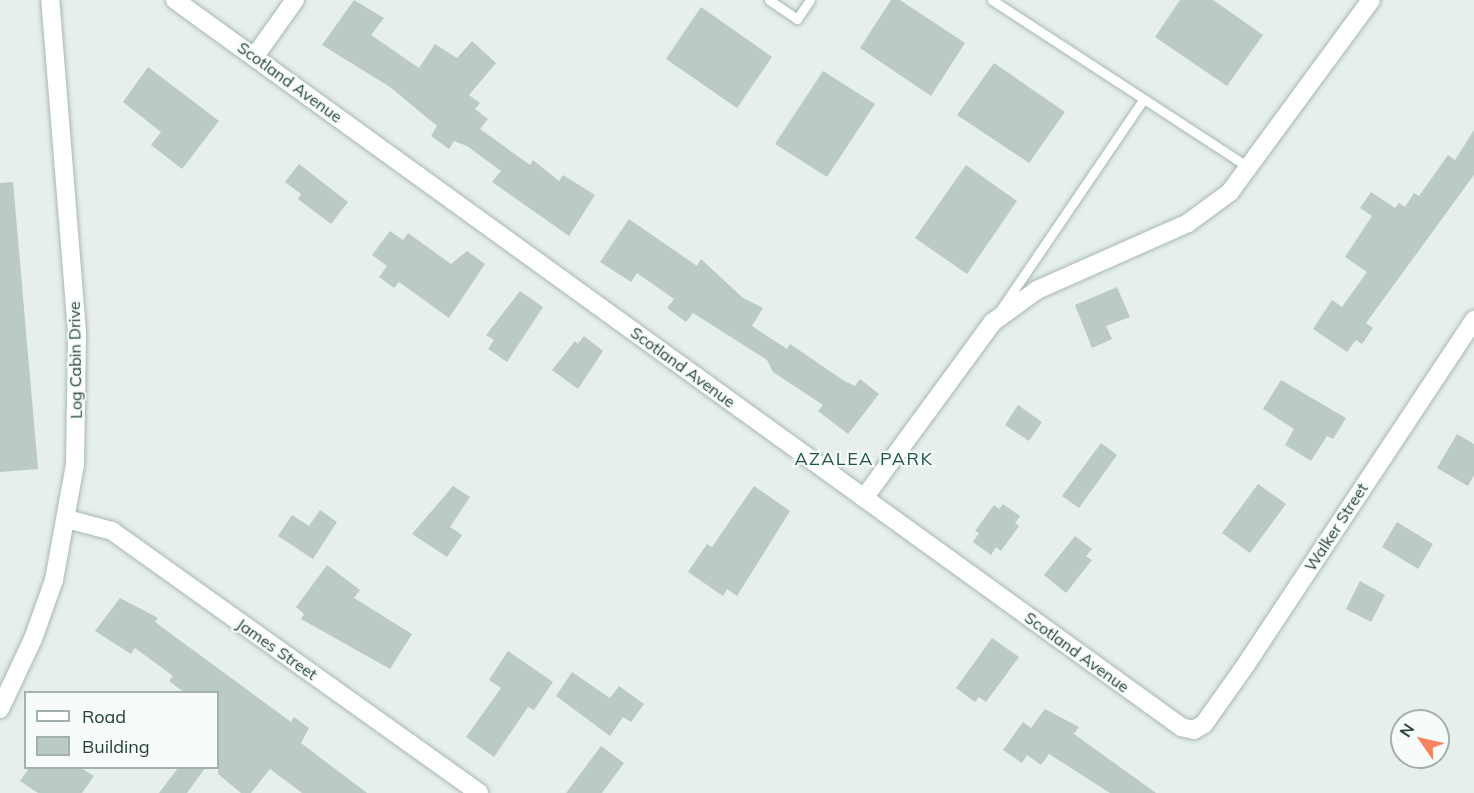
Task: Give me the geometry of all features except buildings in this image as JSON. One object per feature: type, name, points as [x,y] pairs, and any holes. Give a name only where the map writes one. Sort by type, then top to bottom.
[{"type":"street","name":"Log Cabin Drive","points":[[0,708],[33,639],[54,580],[67,519],[75,465],[77,332],[50,0]]},
{"type":"street","name":"Scotland Avenue","points":[[175,0],[1181,727],[1194,730]]},
{"type":"street","points":[[255,56],[295,0]]},
{"type":"street","points":[[864,498],[993,322],[1037,290],[1208,210],[1230,192],[1371,0]]},
{"type":"street","name":"Walker Street","points":[[1194,730],[1204,724],[1243,669],[1474,320]]},
{"type":"street","name":"James Street","points":[[67,519],[112,531],[479,793]]},
{"type":"lane","points":[[769,0],[797,19],[810,0]]},
{"type":"lane","points":[[992,0],[1247,166]]},
{"type":"lane","points":[[993,322],[1143,100]]},
{"type":"district","name":"AZALEA PARK","points":[[864,459]]}]
